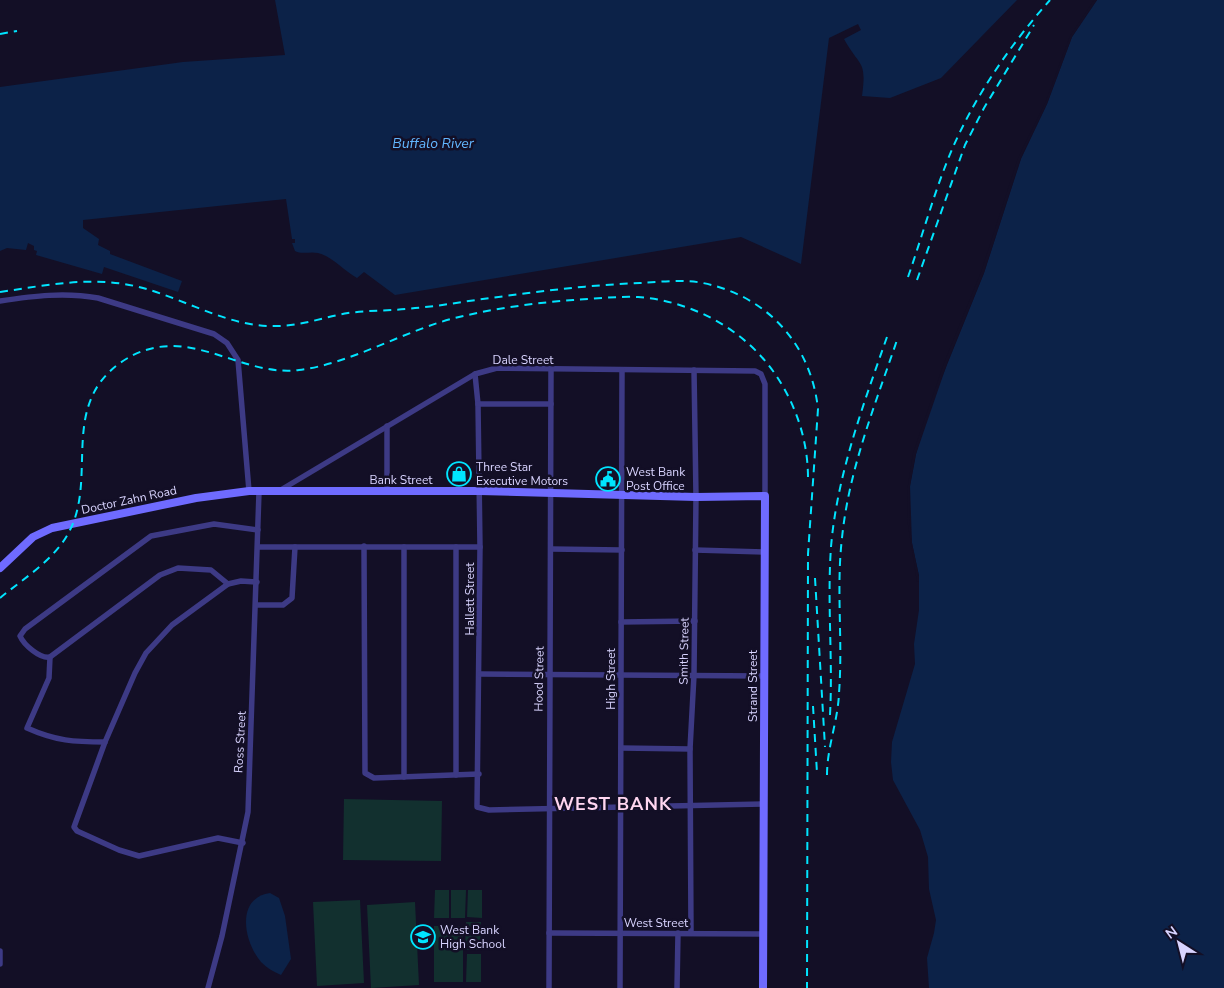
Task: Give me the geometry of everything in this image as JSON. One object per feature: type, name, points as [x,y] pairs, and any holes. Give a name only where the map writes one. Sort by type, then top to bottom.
[{"type":"street","points":[[0,301],[30,296],[81,295],[98,298],[189,326],[223,339],[237,356],[249,491]]},
{"type":"street","name":"Dale Street","points":[[277,492],[475,374],[497,368],[755,371],[761,374],[765,384]]},
{"type":"street","name":"Hood Street","points":[[549,988],[548,808],[551,549],[549,492],[551,370]]},
{"type":"street","name":"High Street","points":[[620,988],[622,370]]},
{"type":"street","name":"Smith Street","points":[[691,932],[692,806],[690,749],[694,675],[696,497],[694,370]]},
{"type":"street","name":"Hallett Street","points":[[475,374],[478,404],[480,491],[480,674],[478,774],[475,805],[479,809],[492,810],[548,808]]},
{"type":"street","name":"Strand Street","points":[[763,988],[762,804],[765,384]]},
{"type":"street","points":[[478,404],[551,404]]},
{"type":"street","points":[[387,426],[387,492]]},
{"type":"street","name":"Doctor Zahn Road","points":[[0,568],[33,537],[52,528],[196,498],[249,491],[277,492]]},
{"type":"street","name":"Bank Street","points":[[277,492],[480,491],[696,497],[765,496]]},
{"type":"street","name":"Ross Street","points":[[208,988],[243,843],[248,812],[259,492]]},
{"type":"street","points":[[228,584],[211,570],[170,570],[160,575],[50,657],[44,657],[24,642],[20,636],[22,631],[147,538],[208,524],[258,530]]},
{"type":"street","points":[[364,546],[365,772],[372,778],[478,774]]},
{"type":"street","points":[[258,547],[480,547]]},
{"type":"street","points":[[256,605],[283,605],[292,598],[295,547]]},
{"type":"street","points":[[404,547],[404,777]]},
{"type":"street","points":[[456,547],[456,775]]},
{"type":"street","points":[[551,549],[622,550]]},
{"type":"street","points":[[695,550],[765,552]]},
{"type":"street","points":[[243,843],[218,838],[138,856],[119,850],[77,831],[74,824],[135,673],[146,653],[172,625],[228,584],[241,581],[256,582]]},
{"type":"street","points":[[621,622],[694,621]]},
{"type":"street","points":[[50,657],[49,678],[27,728],[42,735],[69,742],[106,742]]},
{"type":"street","points":[[480,674],[764,676]]},
{"type":"street","points":[[620,748],[690,749]]},
{"type":"street","points":[[548,808],[762,804]]},
{"type":"street","name":"West Street","points":[[549,933],[621,932],[678,934],[691,932],[763,934]]},
{"type":"street","points":[[677,988],[678,934]]},
{"type":"street","points":[[0,951],[0,964]]},
{"type":"green space","points":[[344,799],[442,801],[441,861],[343,860]]},
{"type":"green space","points":[[435,890],[449,890],[449,918],[434,918]]},
{"type":"green space","points":[[451,890],[466,890],[465,918],[451,918]]},
{"type":"green space","points":[[468,890],[482,890],[482,918],[467,917]]},
{"type":"green space","points":[[360,900],[364,983],[317,986],[313,902]]},
{"type":"green space","points":[[415,902],[419,985],[371,988],[367,905]]},
{"type":"green space","points":[[466,922],[481,922],[480,950],[465,950]]},
{"type":"green space","points":[[434,926],[463,926],[463,982],[434,982]]},
{"type":"green space","points":[[467,954],[481,954],[481,982],[466,982]]},
{"type":"water","name":"Buffalo River","points":[[275,0],[1017,0],[941,78],[890,98],[862,96],[863,69],[844,39],[861,30],[858,24],[829,38],[801,264],[741,237],[395,295],[364,272],[357,278],[323,255],[295,251],[292,243],[295,243],[295,239],[292,239],[286,199],[83,220],[83,228],[99,239],[98,245],[110,251],[110,254],[182,281],[178,292],[104,267],[102,274],[36,255],[37,251],[34,250],[34,246],[28,243],[26,250],[7,248],[0,251],[0,87],[183,62],[285,55]]},
{"type":"water","points":[[1097,0],[1224,0],[1224,988],[929,988],[927,958],[936,920],[929,889],[928,857],[920,830],[893,780],[891,762],[892,742],[915,664],[914,644],[919,610],[919,576],[912,543],[910,486],[916,454],[930,407],[984,273],[1021,159],[1047,104],[1072,37]]},
{"type":"water","points":[[270,893],[279,898],[285,916],[291,959],[281,975],[261,962],[250,943],[247,933],[247,912],[251,903],[259,897]]},
{"type":"pier","points":[[1094,0],[1097,0],[1072,37],[1047,104],[1021,158],[984,273],[947,364],[916,454],[910,486],[909,519],[919,576],[919,581],[917,582],[907,519],[908,485],[913,453],[944,363],[981,272],[1018,158],[1045,103],[1070,36]]},
{"type":"railway","points":[[908,277],[940,179],[962,127],[984,88],[1008,52],[1050,0]]},
{"type":"railway","points":[[917,280],[965,145],[984,108],[1034,25]]},
{"type":"railway","points":[[0,34],[17,31]]},
{"type":"railway","points":[[0,292],[72,282],[125,284],[160,293],[243,323],[286,326],[365,311],[398,310],[566,289],[687,281],[726,289],[766,311],[782,326],[806,364],[814,385],[818,409],[808,554],[807,988]]},
{"type":"railway","points":[[0,598],[48,559],[57,550],[70,530],[77,509],[81,487],[85,420],[91,400],[102,380],[120,363],[144,351],[166,346],[189,348],[254,366],[276,370],[299,370],[339,361],[439,322],[488,311],[516,306],[606,298],[638,297],[658,300],[677,304],[714,319],[746,342],[773,371],[788,395],[799,422],[806,449],[808,478]]},
{"type":"railway","points":[[830,715],[830,568],[834,520],[845,466],[888,334]]},
{"type":"railway","points":[[827,775],[839,693],[840,557],[846,512],[864,436],[898,337]]},
{"type":"railway","points":[[815,578],[825,747]]},
{"type":"railway","points":[[813,706],[817,773]]},
{"type":"place","name":"Three Star Executive Motors","points":[[459,474]]},
{"type":"place","name":"West Bank Post Office","points":[[608,479]]},
{"type":"place","name":"West Bank High School","points":[[423,937]]},
{"type":"district","name":"WEST BANK","points":[[613,804]]}]
